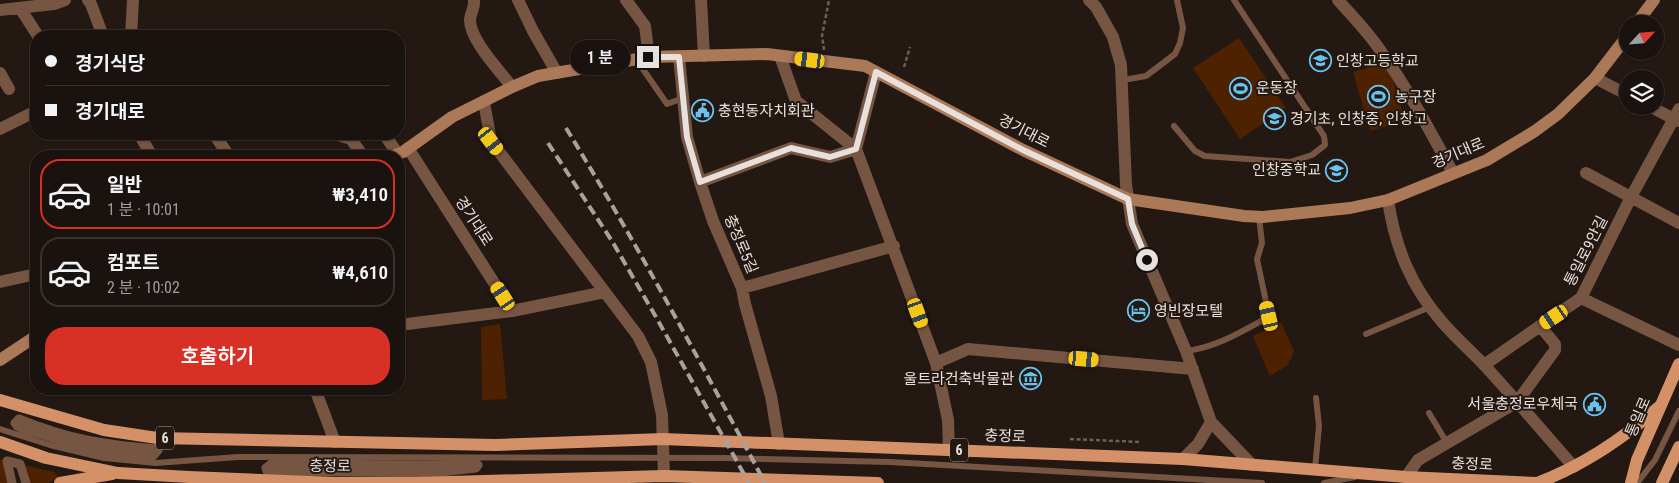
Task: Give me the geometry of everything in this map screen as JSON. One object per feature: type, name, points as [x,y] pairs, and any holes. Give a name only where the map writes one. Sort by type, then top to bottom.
[{"type":"main road","points":[[1643,15],[1654,0]]},
{"type":"main road","name":"경기대로","points":[[404,150],[452,117],[512,86],[538,76],[642,58],[767,54],[866,66],[1023,150],[1128,199],[1260,217],[1350,208],[1388,200],[1487,160],[1535,131],[1558,114],[1596,78],[1619,47]]},
{"type":"main road","points":[[0,360],[30,340]]},
{"type":"main road","name":"통일로","points":[[1631,483],[1638,460],[1679,364]]},
{"type":"main road","name":"충정로","points":[[0,400],[104,430],[157,438],[495,445],[663,439],[1183,459],[1406,477],[1537,483]]},
{"type":"main road","points":[[1537,483],[1574,467],[1635,428],[1660,406]]},
{"type":"main road","points":[[0,434],[15,448]]},
{"type":"main road","name":"충정로","points":[[0,442],[46,458],[118,473],[189,478],[336,483],[415,483],[664,476],[732,480],[878,483]]},
{"type":"main road","points":[[1662,483],[1679,447]]},
{"type":"main road","points":[[60,483],[118,473]]},
{"type":"street","points":[[88,0],[101,30]]},
{"type":"street","points":[[131,30],[133,0]]},
{"type":"street","points":[[474,0],[475,5],[470,20],[476,41],[512,86]]},
{"type":"street","points":[[518,0],[557,73]]},
{"type":"street","points":[[626,0],[645,26],[642,58]]},
{"type":"street","points":[[701,0],[704,56]]},
{"type":"street","points":[[1089,0],[1096,7],[1113,37],[1122,65],[1126,185],[1132,224],[1186,351],[1211,422],[1252,465]]},
{"type":"street","points":[[1338,0],[1379,48],[1401,81],[1453,173]]},
{"type":"street","points":[[0,10],[58,1]]},
{"type":"street","points":[[20,8],[34,30]]},
{"type":"street","points":[[780,56],[796,101],[856,149],[894,246],[936,363],[948,420],[949,450]]},
{"type":"street","name":"충정로5길","points":[[679,57],[687,137],[713,221],[742,288],[771,396],[779,444]]},
{"type":"street","points":[[856,149],[876,72]]},
{"type":"street","points":[[0,73],[9,88]]},
{"type":"street","points":[[1596,78],[1619,90]]},
{"type":"street","points":[[484,102],[491,141],[638,336],[652,362],[662,415],[664,476]]},
{"type":"street","name":"통일로9안길","points":[[1484,364],[1581,298],[1631,197],[1677,116],[1664,111]]},
{"type":"street","points":[[0,128],[30,114]]},
{"type":"street","name":"경기대로","points":[[389,140],[397,150]]},
{"type":"street","points":[[700,182],[791,148],[830,157],[856,149]]},
{"type":"street","name":"경기대로","points":[[405,160],[512,311]]},
{"type":"street","points":[[1586,173],[1679,223]]},
{"type":"street","points":[[1388,200],[1391,220],[1408,273],[1430,307],[1444,324],[1484,364],[1574,467]]},
{"type":"street","points":[[742,288],[894,246]]},
{"type":"street","points":[[0,282],[30,275]]},
{"type":"street","points":[[405,324],[512,311],[605,292]]},
{"type":"street","points":[[1581,298],[1679,345]]},
{"type":"street","points":[[1517,402],[1555,350],[1554,344],[1540,326]]},
{"type":"street","points":[[936,363],[968,349],[1193,369]]},
{"type":"street","name":"충정로","points":[[317,395],[335,442]]},
{"type":"street","name":"충정로","points":[[1406,477],[1418,460],[1517,402]]},
{"type":"street","points":[[19,419],[53,431],[94,442],[131,448],[157,448],[158,450],[155,455],[148,456],[93,450],[22,429],[15,423],[19,419]]},
{"type":"street","points":[[1183,459],[1193,451],[1211,422]]},
{"type":"street","points":[[12,483],[7,461],[20,464],[26,483]]},
{"type":"street","points":[[271,464],[477,464],[476,468],[432,473],[270,472],[266,468],[271,464]]},
{"type":"lane","points":[[1123,80],[1146,76],[1175,54],[1180,43],[1183,28],[1177,0]]},
{"type":"lane","points":[[1174,126],[1195,151],[1205,156],[1290,162],[1312,155],[1325,144],[1324,136],[1234,0]]},
{"type":"lane","points":[[642,58],[667,104],[683,98]]},
{"type":"lane","points":[[1186,351],[1224,340],[1270,316],[1257,259],[1262,243],[1260,217]]},
{"type":"lane","points":[[1366,334],[1430,307]]},
{"type":"lane","points":[[1315,470],[1319,426],[1316,398]]},
{"type":"lane","points":[[1637,483],[1655,460],[1679,411]]},
{"type":"lane","name":"충정로","points":[[1429,413],[1446,443]]},
{"type":"lane","points":[[0,429],[50,445],[104,458],[156,464],[238,457],[724,458],[890,462],[1262,483]]},
{"type":"lane","points":[[1324,483],[1371,474]]},
{"type":"path","points":[[825,61],[822,36],[829,0]]},
{"type":"path","points":[[904,68],[910,46]]},
{"type":"path","points":[[1070,438],[1141,442]]},
{"type":"shaded area","name":"운동장","points":[[1239,38],[1286,108],[1240,139],[1193,68]]},
{"type":"shaded area","name":"농구장","points":[[1388,62],[1405,121],[1370,131],[1353,72]]},
{"type":"shaded area","points":[[1281,322],[1294,351],[1288,365],[1270,376],[1253,336]]},
{"type":"shaded area","points":[[500,324],[507,399],[482,400],[481,327]]},
{"type":"shaded area","points":[[0,460],[7,461],[12,483],[0,483]]},
{"type":"shaded area","points":[[20,464],[54,472],[58,477],[49,483],[26,483]]},
{"type":"railway","points":[[566,128],[693,349],[765,483]]},
{"type":"railway","points":[[548,143],[612,241],[749,483]]},
{"type":"place","name":"인창고등학교","points":[[1320,61]]},
{"type":"place","name":"운동장","points":[[1240,88]]},
{"type":"place","name":"농구장","points":[[1379,97]]},
{"type":"place","name":"충현동자치회관","points":[[702,111]]},
{"type":"place","name":"경기초, 인창중, 인창고","points":[[1274,119]]},
{"type":"place","name":"인창중학교","points":[[1337,170]]},
{"type":"place","name":"영빈장모텔","points":[[1138,311]]},
{"type":"place","name":"울트라건축박물관","points":[[1030,379]]},
{"type":"place","name":"서울충정로우체국","points":[[1594,404]]},
{"type":"route","points":[[648,57],[679,57],[687,137],[700,182],[791,148],[830,157],[856,149],[876,72],[1023,150],[1128,199],[1132,224],[1147,260]]}]
